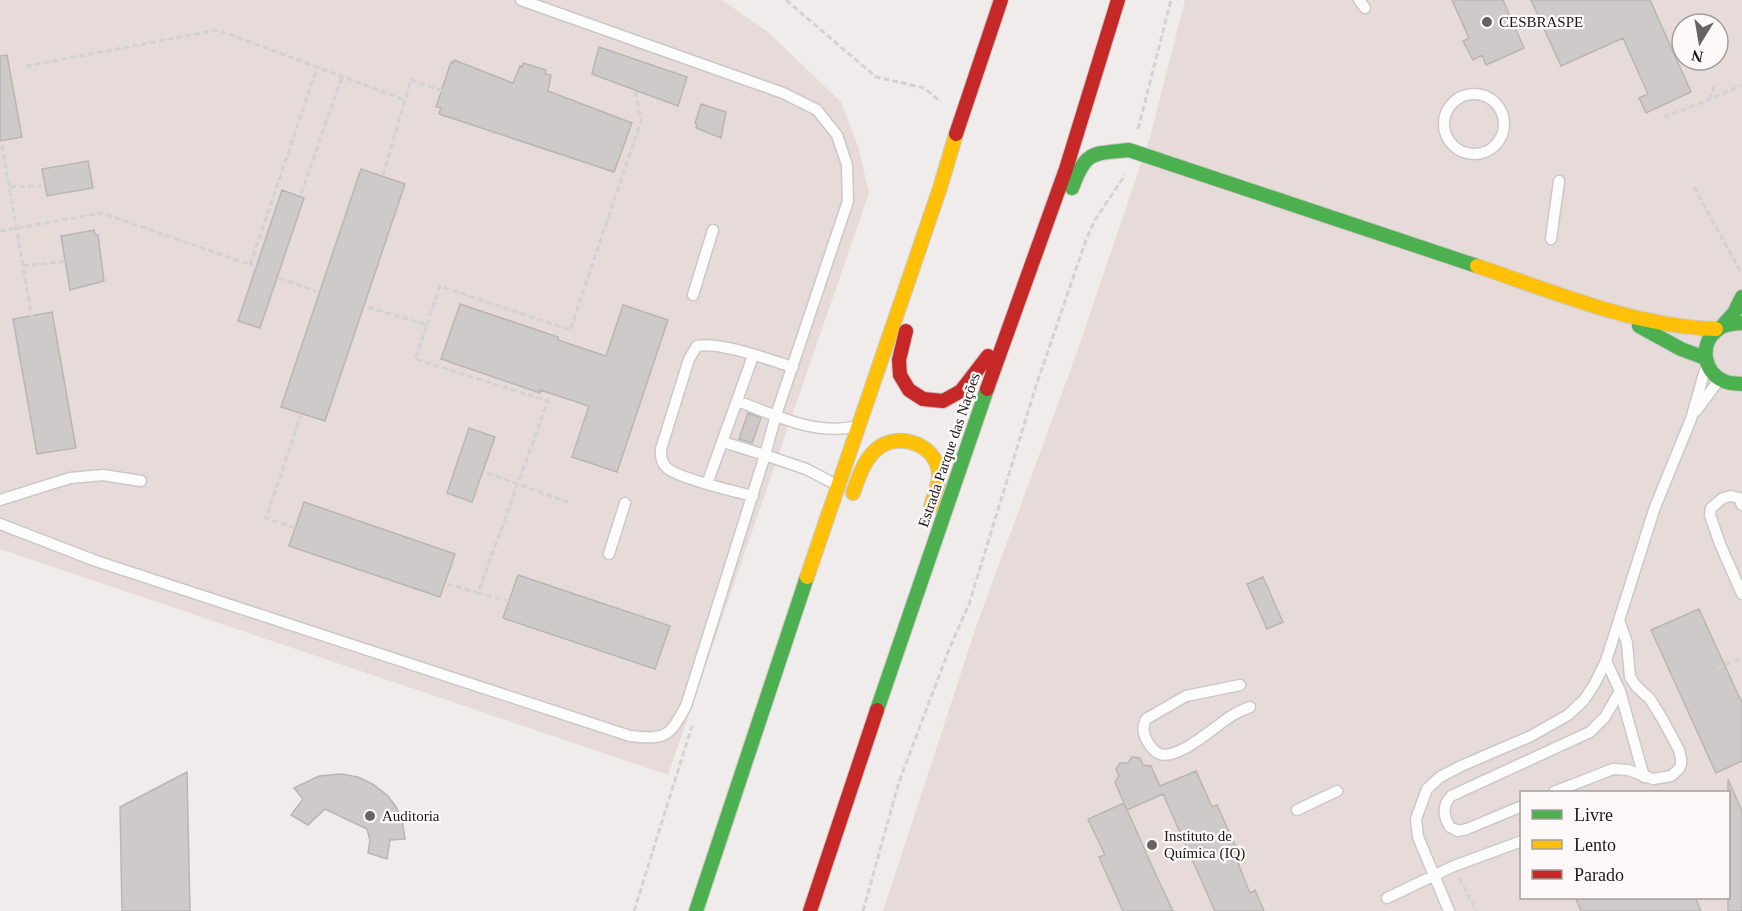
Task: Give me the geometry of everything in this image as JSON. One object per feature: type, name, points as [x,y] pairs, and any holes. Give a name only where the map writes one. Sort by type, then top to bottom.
[{"type":"main road","points":[[696,911],[940,188],[1001,0]]},
{"type":"main road","points":[[990,32],[1007,0]]},
{"type":"main road","name":"Estrada Parque das Nações","points":[[810,911],[900,643],[1062,180],[1118,0]]},
{"type":"main road","points":[[1114,139],[1616,313],[1689,328],[1720,327],[1732,322],[1742,323]]},
{"type":"main road","points":[[1060,227],[1084,160],[1094,154],[1132,145]]},
{"type":"main road","points":[[940,188],[943,208],[939,227],[899,360],[900,375],[909,390],[923,399],[943,401],[962,391],[984,359],[1025,323]]},
{"type":"main road","points":[[1742,297],[1734,313],[1709,337],[1705,348],[1706,362],[1712,374],[1731,383],[1742,397]]},
{"type":"main road","points":[[1616,313],[1706,362]]},
{"type":"main road","points":[[847,509],[865,462],[880,446],[899,439],[918,443],[935,459],[939,476],[926,524]]},
{"type":"main road","points":[[900,643],[909,577],[919,545]]},
{"type":"main road","points":[[791,627],[821,579]]},
{"type":"lane","points":[[0,524],[96,561],[607,729],[630,736],[652,739],[673,729],[686,706],[753,496],[776,415],[848,201],[847,165],[837,135],[817,110],[783,93],[521,0]]},
{"type":"lane","points":[[1482,95],[1491,99],[1503,115],[1502,134],[1490,149],[1481,153],[1471,154],[1454,146],[1444,128],[1444,118],[1448,109],[1462,96],[1482,95]]},
{"type":"lane","points":[[1551,239],[1559,181]]},
{"type":"lane","points":[[693,295],[713,230]]},
{"type":"lane","points":[[753,496],[707,484],[667,470],[662,462],[661,449],[689,359],[697,346],[705,344],[793,367]]},
{"type":"lane","points":[[707,484],[753,356]]},
{"type":"lane","points":[[1449,911],[1418,837],[1416,819],[1427,789],[1440,777],[1531,736],[1568,715],[1584,700],[1594,685],[1606,661],[1654,507],[1691,419],[1706,362]]},
{"type":"lane","points":[[1691,419],[1731,383]]},
{"type":"lane","points":[[737,401],[794,422],[820,428],[839,430],[858,426]]},
{"type":"lane","points":[[723,442],[806,469],[838,485]]},
{"type":"lane","points":[[0,500],[70,478],[104,475],[141,482]]},
{"type":"lane","points":[[1742,505],[1739,498],[1731,496],[1723,498],[1711,508],[1710,515],[1742,594]]},
{"type":"lane","points":[[609,554],[625,503]]},
{"type":"lane","points":[[1557,791],[1613,769],[1628,770],[1653,779],[1671,776],[1679,769],[1681,759],[1679,750],[1650,699],[1630,677],[1627,643],[1619,620]]},
{"type":"lane","points":[[1606,661],[1620,690],[1644,777]]},
{"type":"lane","points":[[1240,685],[1186,696],[1146,719],[1143,732],[1155,751],[1169,755],[1197,741],[1234,714],[1250,707]]},
{"type":"lane","points":[[1520,806],[1458,831],[1450,827],[1444,813],[1451,796],[1590,732],[1605,717],[1620,690]]},
{"type":"lane","points":[[1297,810],[1337,791]]},
{"type":"lane","points":[[1387,898],[1434,874],[1520,841]]},
{"type":"path","points":[[786,0],[876,77],[924,88],[961,118]]},
{"type":"path","points":[[1132,145],[1171,0]]},
{"type":"path","points":[[26,66],[218,30],[405,100]]},
{"type":"path","points":[[250,265],[317,68]]},
{"type":"path","points":[[301,194],[342,77]]},
{"type":"path","points":[[383,176],[411,80],[445,92]]},
{"type":"path","points":[[1709,100],[1716,84]]},
{"type":"path","points":[[1664,117],[1742,85]]},
{"type":"path","points":[[478,593],[548,401],[415,359],[440,286],[570,330],[641,122],[636,90]]},
{"type":"path","points":[[2,145],[32,318]]},
{"type":"path","points":[[863,911],[899,782],[950,647],[969,604],[1036,386],[1086,240],[1095,220],[1131,167]]},
{"type":"path","points":[[10,188],[42,186]]},
{"type":"path","points":[[1694,188],[1742,274]]},
{"type":"path","points":[[0,231],[102,213],[254,266]]},
{"type":"path","points":[[23,266],[67,261]]},
{"type":"path","points":[[279,278],[316,291]]},
{"type":"path","points":[[368,307],[427,324]]},
{"type":"path","points":[[295,528],[266,518],[301,415]]},
{"type":"path","points":[[487,473],[568,502]]},
{"type":"path","points":[[447,584],[509,601]]},
{"type":"path","points":[[1717,668],[1742,658]]},
{"type":"path","points":[[1454,866],[1476,911]]},
{"type":"shaded area","points":[[0,0],[722,0],[768,32],[841,102],[858,146],[869,193],[668,775],[0,549]]},
{"type":"shaded area","points":[[1185,0],[1742,0],[1742,911],[883,911],[977,624],[1077,352],[1150,137]]},
{"type":"building","name":"CESBRASPE","points":[[1452,0],[1503,0],[1524,48],[1486,65],[1482,55],[1473,60],[1463,41],[1469,38]]},
{"type":"building","points":[[1531,0],[1650,0],[1670,45],[1670,72],[1682,72],[1691,92],[1646,113],[1639,98],[1648,94],[1623,38],[1561,66]]},
{"type":"building","points":[[599,47],[687,77],[678,106],[592,74]]},
{"type":"building","points":[[7,55],[22,137],[0,141],[0,56]]},
{"type":"building","points":[[454,60],[513,83],[523,63],[546,70],[545,74],[551,75],[548,91],[632,123],[614,172],[439,114],[441,108],[436,107],[451,62],[453,63]]},
{"type":"building","points":[[701,104],[726,112],[721,138],[696,128],[695,123]]},
{"type":"building","points":[[88,161],[93,188],[47,196],[42,169]]},
{"type":"building","points":[[361,169],[405,184],[325,421],[281,407]]},
{"type":"building","points":[[282,190],[304,198],[260,328],[238,321]]},
{"type":"building","points":[[94,230],[95,235],[98,235],[104,281],[70,290],[61,236]]},
{"type":"building","points":[[460,304],[606,356],[623,305],[668,320],[617,472],[572,457],[589,406],[540,390],[540,393],[441,359]]},
{"type":"building","points":[[52,312],[76,448],[37,454],[13,319]]},
{"type":"building","points":[[748,413],[761,418],[752,443],[739,439]]},
{"type":"building","points":[[469,428],[495,437],[472,502],[447,493]]},
{"type":"building","points":[[304,502],[455,554],[440,597],[289,546]]},
{"type":"building","points":[[518,575],[670,626],[655,669],[503,618]]},
{"type":"building","points":[[1263,577],[1283,622],[1267,629],[1247,584]]},
{"type":"building","points":[[1699,609],[1742,703],[1742,761],[1716,773],[1651,630]]},
{"type":"building","points":[[1132,757],[1140,758],[1143,765],[1151,766],[1160,786],[1196,771],[1212,807],[1217,805],[1242,861],[1238,863],[1250,893],[1255,890],[1264,911],[1215,911],[1163,794],[1127,810],[1115,782],[1119,776],[1116,769],[1120,763],[1128,763]]},
{"type":"building","points":[[187,772],[190,911],[122,911],[120,807]]},
{"type":"building","name":"Auditoria","points":[[341,774],[358,777],[374,785],[388,796],[396,807],[402,820],[405,839],[390,840],[387,859],[368,853],[370,840],[367,829],[325,809],[308,825],[291,815],[303,799],[294,788],[319,776]]},
{"type":"building","points":[[1728,779],[1742,811],[1742,911],[1728,911],[1730,791],[1728,791]]},
{"type":"building","name":"Instituto de Química (IQ)","points":[[1124,803],[1173,911],[1123,911],[1099,857],[1105,855],[1088,819]]},
{"type":"building","points":[[1576,899],[1696,899],[1701,911],[1581,911]]},
{"type":"traffic: fast","points":[[1129,150],[1477,266]]},
{"type":"traffic: fast","points":[[1072,188],[1086,160],[1106,152],[1129,150]]},
{"type":"traffic: fast","points":[[1724,324],[1734,313],[1742,297]]},
{"type":"traffic: fast","points":[[1742,323],[1719,329],[1711,337],[1706,351],[1708,365],[1717,377],[1728,383],[1742,384]]},
{"type":"traffic: fast","points":[[1639,326],[1681,349],[1705,358]]},
{"type":"traffic: fast","points":[[877,710],[987,389]]},
{"type":"traffic: fast","points":[[696,911],[807,577]]},
{"type":"traffic: slow","points":[[807,577],[940,188],[956,134]]},
{"type":"traffic: slow","points":[[1477,266],[1624,315],[1654,322],[1716,329]]},
{"type":"traffic: slow","points":[[853,493],[863,467],[875,450],[890,442],[909,442],[926,450],[937,465],[939,479],[931,507]]},
{"type":"traffic: jam","points":[[956,134],[1001,0]]},
{"type":"traffic: jam","points":[[987,389],[1066,169],[1118,0]]},
{"type":"traffic: jam","points":[[906,331],[899,360],[900,375],[909,390],[923,399],[943,401],[961,391],[988,356]]},
{"type":"traffic: jam","points":[[810,911],[877,710]]},
{"type":"place","name":"CESBRASPE","points":[[1487,22]]},
{"type":"place","name":"Auditoria","points":[[370,816]]},
{"type":"place","name":"Instituto de Química (IQ)","points":[[1152,845]]}]
